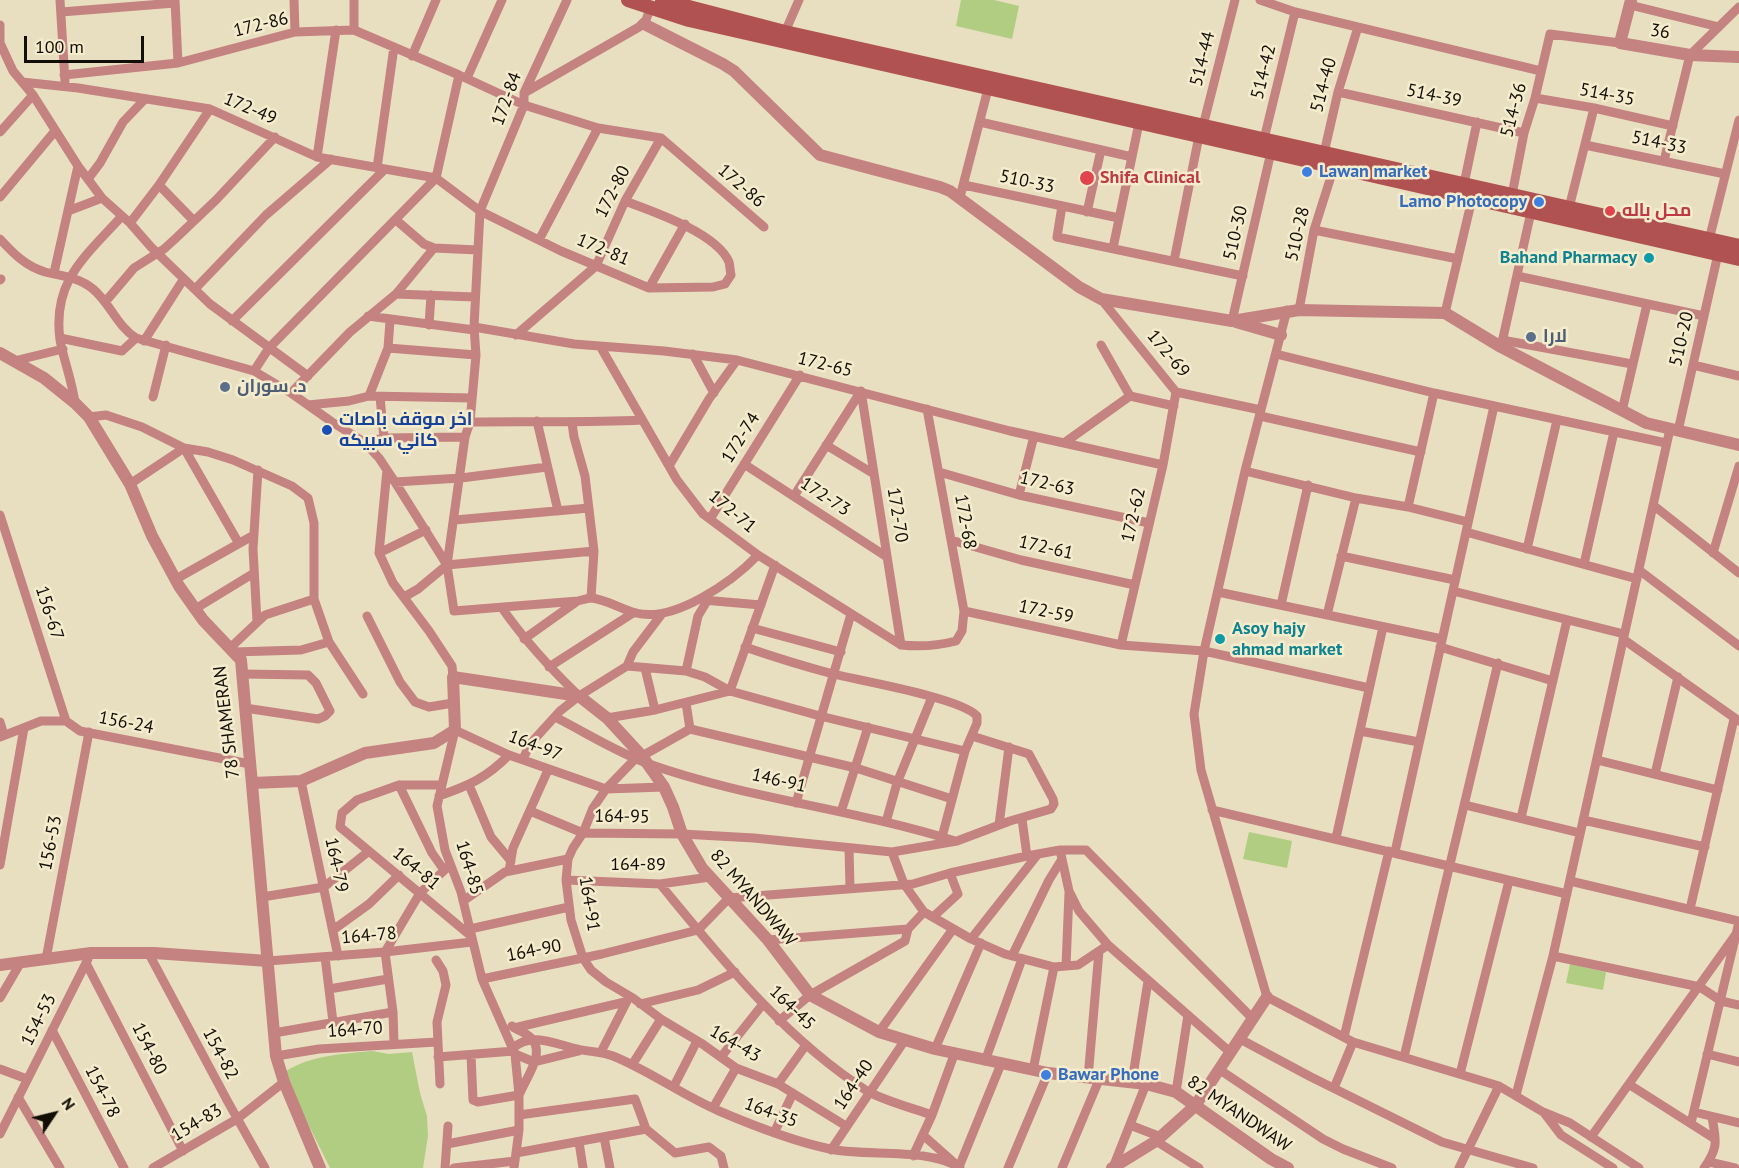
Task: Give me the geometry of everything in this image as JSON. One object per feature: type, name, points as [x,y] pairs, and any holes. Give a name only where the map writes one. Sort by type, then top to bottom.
[{"type":"main road","points":[[628,0],[689,20],[988,90],[1139,123],[1201,131]]},
{"type":"main road","points":[[662,0],[784,32],[1201,131],[1268,146],[1324,153],[1569,208],[1739,259]]},
{"type":"main road","points":[[1268,146],[1334,168],[1531,212],[1739,246]]},
{"type":"street","points":[[60,0],[65,86]]},
{"type":"street","points":[[294,0],[295,32]]},
{"type":"street","points":[[354,0],[354,30]]},
{"type":"street","points":[[412,56],[436,0]]},
{"type":"street","points":[[254,371],[269,348],[436,178],[463,76],[502,0]]},
{"type":"street","name":"172-84","points":[[480,212],[524,105],[524,93],[567,0]]},
{"type":"street","points":[[784,32],[799,0]]},
{"type":"street","name":"514-44","points":[[1174,261],[1201,131],[1235,0]]},
{"type":"street","points":[[1260,0],[1295,12],[1541,70]]},
{"type":"street","points":[[61,12],[114,4],[175,2],[178,63]]},
{"type":"street","points":[[1630,2],[1719,27]]},
{"type":"street","name":"36","points":[[1630,2],[1620,43],[1690,55],[1739,57]]},
{"type":"street","points":[[1664,161],[1690,55],[1739,7]]},
{"type":"street","points":[[524,93],[644,24],[650,9]]},
{"type":"street","name":"514-42","points":[[1268,146],[1295,12]]},
{"type":"street","points":[[644,24],[723,63],[734,71],[820,155],[962,191],[1079,287],[1101,299],[1232,321],[1281,335]]},
{"type":"street","points":[[0,25],[0,44],[7,61],[33,95],[78,166],[102,198],[158,252],[183,280],[232,321],[308,376]]},
{"type":"street","name":"514-40","points":[[1324,153],[1338,92],[1358,27]]},
{"type":"street","points":[[317,157],[336,30]]},
{"type":"street","name":"172-86","points":[[64,75],[178,63],[295,32],[354,30],[463,76],[524,105],[597,128],[661,138],[765,227]]},
{"type":"street","name":"514-36","points":[[1512,195],[1524,132],[1535,98],[1550,33],[1620,43]]},
{"type":"street","points":[[232,321],[381,169],[394,47]]},
{"type":"street","name":"172-49","points":[[22,82],[65,86],[210,109],[317,157],[436,178]]},
{"type":"street","points":[[962,191],[988,90]]},
{"type":"street","name":"514-39","points":[[1338,92],[1524,132]]},
{"type":"street","points":[[0,132],[33,95]]},
{"type":"street","name":"514-35","points":[[1535,98],[1594,108],[1673,126]]},
{"type":"street","points":[[88,178],[100,163],[123,123],[145,99]]},
{"type":"street","points":[[1569,208],[1594,108]]},
{"type":"street","points":[[130,224],[210,109]]},
{"type":"street","points":[[1709,240],[1739,120]]},
{"type":"street","points":[[980,122],[1132,157]]},
{"type":"street","points":[[1464,184],[1477,122]]},
{"type":"street","points":[[1113,248],[1139,123]]},
{"type":"street","points":[[539,240],[597,128]]},
{"type":"street","points":[[0,197],[55,131]]},
{"type":"street","points":[[106,301],[134,268],[158,252],[194,221],[275,137]]},
{"type":"street","name":"172-80","points":[[516,335],[596,266],[625,201],[661,138]]},
{"type":"street","name":"514-33","points":[[1585,145],[1725,174]]},
{"type":"street","name":"510-30","points":[[1232,321],[1268,146]]},
{"type":"street","points":[[1087,212],[1101,150]]},
{"type":"street","points":[[195,289],[266,215],[331,159]]},
{"type":"street","points":[[54,273],[78,166]]},
{"type":"street","name":"510-28","points":[[1267,998],[1201,770],[1194,714],[1204,651],[1245,471],[1281,335],[1293,310],[1314,230],[1334,168]]},
{"type":"street","name":"172-81","points":[[436,178],[480,212],[649,288],[713,287],[724,284],[731,275],[728,261],[718,248],[685,224]]},
{"type":"street","points":[[159,185],[194,221]]},
{"type":"street","name":"510-33","points":[[962,191],[1062,206],[1119,218]]},
{"type":"street","points":[[68,211],[102,198]]},
{"type":"street","points":[[1445,313],[1472,199]]},
{"type":"street","points":[[625,201],[685,224],[649,288]]},
{"type":"street","points":[[1062,206],[1057,237],[1243,276]]},
{"type":"street","points":[[480,212],[474,328],[476,356],[470,422],[465,437],[447,565],[454,611],[591,598],[633,613],[661,615],[702,600],[741,572],[758,555]]},
{"type":"street","points":[[1502,344],[1531,212]]},
{"type":"street","points":[[75,403],[60,338],[58,315],[61,296],[69,278],[121,217]]},
{"type":"street","points":[[396,220],[424,244],[434,248],[478,250]]},
{"type":"street","points":[[1314,230],[1458,259]]},
{"type":"street","points":[[0,239],[21,260],[46,272],[81,281],[106,301],[127,332],[140,339],[254,371],[364,442],[387,470],[447,565]]},
{"type":"street","points":[[291,393],[350,332],[396,294],[434,248]]},
{"type":"street","name":"510-20","points":[[1516,1095],[1570,881],[1666,443],[1674,430],[1693,365],[1718,254]]},
{"type":"street","points":[[1517,276],[1704,316]]},
{"type":"street","points":[[60,338],[122,351],[140,339],[183,280]]},
{"type":"street","points":[[396,294],[476,297]]},
{"type":"street","points":[[429,325],[431,295]]},
{"type":"street","name":"172-69","points":[[1101,299],[1176,392],[1421,452]]},
{"type":"street","points":[[1622,411],[1647,304]]},
{"type":"street","points":[[1232,321],[1293,310],[1445,313],[1646,423],[1739,445]]},
{"type":"street","name":"172-65","points":[[368,316],[390,321],[474,328],[574,345],[693,354],[737,360],[1034,436],[1163,465]]},
{"type":"street","points":[[369,396],[388,348],[390,321]]},
{"type":"street","points":[[1502,344],[1632,364]]},
{"type":"street","points":[[153,397],[166,345]]},
{"type":"street","points":[[1101,345],[1130,396],[1174,406]]},
{"type":"street","name":"172-71","points":[[600,346],[669,466],[703,514],[758,555],[902,645]]},
{"type":"street","points":[[388,348],[476,356]]},
{"type":"street","points":[[14,361],[63,349]]},
{"type":"street","name":"78 SHAMERAN","points":[[0,353],[44,378],[89,417],[130,484],[152,536],[176,579],[203,620],[241,660],[276,1056],[284,1082],[320,1168]]},
{"type":"street","points":[[693,354],[714,393]]},
{"type":"street","points":[[1276,354],[1434,393],[1666,443]]},
{"type":"street","points":[[669,466],[737,360]]},
{"type":"street","points":[[1693,365],[1739,376]]},
{"type":"street","name":"172-74","points":[[710,519],[800,375]]},
{"type":"street","points":[[794,496],[861,391]]},
{"type":"street","name":"172-70","points":[[861,391],[902,645]]},
{"type":"street","name":"172-62","points":[[1121,645],[1163,465],[1176,392]]},
{"type":"street","points":[[1408,507],[1434,393]]},
{"type":"street","points":[[308,405],[349,401],[369,396],[472,398]]},
{"type":"street","points":[[1064,443],[1130,396]]},
{"type":"street","points":[[380,397],[384,438]]},
{"type":"street","points":[[1344,1037],[1419,742],[1494,406]]},
{"type":"street","name":"172-68","points":[[902,645],[937,646],[956,641],[962,632],[964,610],[927,408]]},
{"type":"street","points":[[89,417],[106,415],[142,427],[184,448],[208,452],[258,470],[292,486],[308,498],[314,523],[314,599],[329,642],[363,694]]},
{"type":"street","points":[[470,422],[572,423],[642,420]]},
{"type":"street","points":[[1527,549],[1557,420]]},
{"type":"street","points":[[537,421],[558,511]]},
{"type":"street","points":[[572,423],[585,476],[594,551],[591,598]]},
{"type":"street","points":[[1584,564],[1614,432]]},
{"type":"street","points":[[1019,495],[1034,436]]},
{"type":"street","points":[[364,442],[384,438],[465,437]]},
{"type":"street","points":[[826,445],[874,474]]},
{"type":"street","points":[[130,484],[184,448]]},
{"type":"street","points":[[184,448],[238,542]]},
{"type":"street","name":"172-73","points":[[744,464],[887,557]]},
{"type":"street","points":[[395,482],[461,478],[547,466]]},
{"type":"street","points":[[1713,553],[1739,466]]},
{"type":"street","points":[[257,622],[254,535],[258,470]]},
{"type":"street","points":[[252,783],[301,781],[365,753],[434,743],[455,730],[452,666],[393,583],[379,553],[387,470]]},
{"type":"street","points":[[1245,471],[1356,498],[1408,507],[1527,549],[1584,564],[1638,574],[1739,646]]},
{"type":"street","name":"172-63","points":[[939,472],[1019,495],[1149,524]]},
{"type":"street","points":[[1281,605],[1308,485]]},
{"type":"street","points":[[1327,615],[1356,498]]},
{"type":"street","points":[[1653,505],[1739,573]]},
{"type":"street","points":[[455,520],[589,508]]},
{"type":"street","name":"156-67","points":[[0,516],[66,721]]},
{"type":"street","points":[[379,553],[426,530]]},
{"type":"street","points":[[176,579],[254,535]]},
{"type":"street","name":"172-61","points":[[951,540],[1022,560],[1135,585]]},
{"type":"street","points":[[404,597],[418,589],[447,565],[594,551]]},
{"type":"street","points":[[1341,556],[1455,580]]},
{"type":"street","points":[[730,692],[775,566]]},
{"type":"street","points":[[195,609],[254,573]]},
{"type":"street","points":[[1218,591],[1383,627],[1441,643],[1553,681]]},
{"type":"street","points":[[1453,591],[1624,636],[1737,720],[1690,909]]},
{"type":"street","points":[[232,650],[265,615],[314,599]]},
{"type":"street","points":[[702,600],[760,605]]},
{"type":"street","points":[[686,671],[702,600]]},
{"type":"street","points":[[524,639],[578,601]]},
{"type":"street","points":[[502,608],[524,639],[579,696]]},
{"type":"street","name":"172-59","points":[[964,610],[1121,645],[1204,651],[1369,688]]},
{"type":"street","points":[[549,667],[633,613]]},
{"type":"street","points":[[796,802],[851,614]]},
{"type":"street","points":[[523,759],[530,744],[555,717],[579,696],[627,666],[633,652],[661,615]]},
{"type":"street","points":[[367,616],[400,682],[415,702],[429,707],[453,703]]},
{"type":"street","points":[[1521,818],[1567,620]]},
{"type":"street","points":[[1336,838],[1383,627]]},
{"type":"street","points":[[752,628],[841,652]]},
{"type":"street","points":[[232,650],[301,650],[329,642]]},
{"type":"street","points":[[745,647],[834,674],[932,697],[972,711],[977,716],[977,723],[965,751],[942,837]]},
{"type":"street","points":[[1404,1057],[1498,663]]},
{"type":"street","points":[[627,666],[686,671],[705,677],[730,692],[965,751]]},
{"type":"street","points":[[645,668],[655,710]]},
{"type":"street","points":[[242,674],[308,675],[316,683],[330,711],[318,719],[245,708]]},
{"type":"street","name":"82 MYANDWAW","points":[[453,677],[579,696],[607,718],[664,787],[689,849],[710,877],[768,940],[810,995],[879,1032],[935,1050],[1048,1073],[1146,1084],[1176,1092],[1271,1159],[1288,1168]]},
{"type":"street","points":[[1654,774],[1678,677]]},
{"type":"street","points":[[607,718],[655,710],[730,692]]},
{"type":"street","points":[[886,822],[897,783],[932,697]]},
{"type":"street","points":[[686,703],[690,729]]},
{"type":"street","name":"146-91","points":[[555,717],[642,759],[796,802],[957,841]]},
{"type":"street","name":"156-24","points":[[2,736],[41,721],[66,721],[80,731],[250,764]]},
{"type":"street","points":[[0,722],[2,736]]},
{"type":"street","points":[[841,812],[868,727]]},
{"type":"street","points":[[0,865],[24,728]]},
{"type":"street","points":[[606,789],[642,759],[690,729],[856,768],[952,799]]},
{"type":"street","name":"164-97","points":[[455,730],[509,755],[606,789]]},
{"type":"street","name":"164-85","points":[[455,730],[437,806],[447,868],[463,901],[482,979],[514,1051]]},
{"type":"street","points":[[1360,731],[1419,742]]},
{"type":"street","name":"156-53","points":[[46,959],[89,732]]},
{"type":"street","points":[[972,736],[1009,747],[999,825]]},
{"type":"street","name":"164-95","points":[[530,811],[583,833],[682,834],[753,838],[892,852],[957,841],[1051,809],[1054,804],[1029,754],[1009,747]]},
{"type":"street","points":[[439,796],[469,785],[491,773],[509,755]]},
{"type":"street","points":[[1596,760],[1718,790]]},
{"type":"street","points":[[509,871],[513,848],[548,770]]},
{"type":"street","name":"164-79","points":[[301,781],[338,956]]},
{"type":"street","points":[[394,1044],[393,1012],[385,952],[420,893],[447,868],[432,853],[399,785],[442,784]]},
{"type":"street","name":"164-81","points":[[399,785],[357,800],[342,813],[340,827],[471,936]]},
{"type":"street","points":[[469,785],[491,837],[511,861]]},
{"type":"street","points":[[606,789],[664,787]]},
{"type":"street","name":"164-91","points":[[606,789],[593,808],[583,833],[568,859],[566,880],[569,907],[583,958],[591,970],[633,1001]]},
{"type":"street","points":[[1465,805],[1580,832]]},
{"type":"street","points":[[1212,810],[1567,894]]},
{"type":"street","points":[[1022,819],[1027,856]]},
{"type":"street","points":[[1583,820],[1705,847]]},
{"type":"street","points":[[849,848],[850,888]]},
{"type":"street","points":[[698,930],[729,898],[913,884],[950,873],[1027,856],[1061,855],[1086,850],[1253,1019]]},
{"type":"street","points":[[262,897],[324,887],[369,851]]},
{"type":"street","points":[[892,852],[904,884],[929,915],[971,939],[1017,958],[1054,967],[1078,965],[1108,945]]},
{"type":"street","points":[[971,939],[1038,854]]},
{"type":"street","points":[[1061,855],[1069,891],[1078,911],[1108,945],[1231,1053]]},
{"type":"street","points":[[985,1061],[1017,958],[1061,855]]},
{"type":"street","points":[[463,901],[509,871],[568,859]]},
{"type":"street","points":[[768,940],[908,929],[958,894],[950,873]]},
{"type":"street","points":[[333,930],[369,904],[399,875]]},
{"type":"street","name":"164-89","points":[[566,880],[660,884],[710,877]]},
{"type":"street","points":[[1460,1074],[1509,880]]},
{"type":"street","points":[[1570,881],[1739,921],[1690,1123]]},
{"type":"street","name":"164-45","points":[[660,884],[763,1004],[806,1045],[869,1092],[932,1115]]},
{"type":"street","points":[[1066,966],[1069,891]]},
{"type":"street","name":"164-78","points":[[268,961],[385,952],[471,936],[569,907]]},
{"type":"street","points":[[779,1021],[810,995],[905,941],[908,929]]},
{"type":"street","points":[[879,1032],[953,929]]},
{"type":"street","name":"164-90","points":[[482,979],[583,958],[698,930]]},
{"type":"street","points":[[1591,1137],[1736,934]]},
{"type":"street","points":[[935,1050],[981,943]]},
{"type":"street","points":[[1062,1168],[1093,1079],[1099,951]]},
{"type":"street","points":[[0,964],[46,959],[149,954],[268,961]]},
{"type":"street","name":"154-82","points":[[149,954],[265,1168]]},
{"type":"street","points":[[1552,956],[1700,987],[1721,1001],[1739,1005]]},
{"type":"street","points":[[324,957],[333,1022]]},
{"type":"street","name":"154-53","points":[[0,1134],[88,958]]},
{"type":"street","name":"154-80","points":[[88,958],[183,1151]]},
{"type":"street","points":[[436,960],[443,971],[446,985],[438,1012],[437,1042],[440,1084]]},
{"type":"street","points":[[0,998],[21,962]]},
{"type":"street","points":[[1033,1070],[1054,967]]},
{"type":"street","points":[[514,1028],[633,1001],[698,990],[735,972]]},
{"type":"street","points":[[329,989],[388,979]]},
{"type":"street","points":[[1132,1082],[1148,981]]},
{"type":"street","points":[[1115,1167],[1158,1139],[1195,1106],[1267,998],[1353,1042],[1499,1086],[1543,1112],[1570,1124],[1639,1168]]},
{"type":"street","points":[[601,1052],[633,1001]]},
{"type":"street","name":"164-43","points":[[633,1001],[736,1068],[778,1084],[846,1126]]},
{"type":"street","points":[[721,1057],[763,1004]]},
{"type":"street","points":[[274,1033],[393,1012]]},
{"type":"street","name":"164-85","points":[[496,1013],[514,1028],[532,1038]]},
{"type":"street","points":[[1176,1092],[1188,1015]]},
{"type":"street","points":[[632,1065],[662,1019]]},
{"type":"street","name":"154-78","points":[[52,1030],[124,1168]]},
{"type":"street","points":[[515,1161],[519,1130],[519,1095],[514,1051],[520,1042],[532,1038],[537,1049],[534,1062],[519,1095]]},
{"type":"street","name":"164-35","points":[[532,1038],[581,1051],[601,1052],[632,1065],[713,1108],[774,1133],[831,1150],[937,1158],[959,1168]]},
{"type":"street","points":[[1240,1039],[1442,1142],[1533,1168]]},
{"type":"street","name":"164-40","points":[[831,1150],[905,1040]]},
{"type":"street","points":[[674,1086],[697,1041]]},
{"type":"street","name":"164-70","points":[[276,1056],[319,1049],[437,1042]]},
{"type":"street","points":[[1334,1088],[1353,1042]]},
{"type":"street","points":[[778,1084],[806,1045]]},
{"type":"street","points":[[438,1058],[514,1051],[534,1062]]},
{"type":"street","name":"164-35","points":[[534,1062],[581,1051]]},
{"type":"street","points":[[1707,1054],[1739,1062]]},
{"type":"street","points":[[471,1055],[472,1097],[478,1102],[519,1095]]},
{"type":"street","points":[[913,1156],[932,1115],[954,1055]]},
{"type":"street","points":[[922,1135],[959,1168],[1001,1064]]},
{"type":"street","points":[[713,1108],[736,1068]]},
{"type":"street","points":[[0,1069],[27,1080]]},
{"type":"street","points":[[1220,1070],[1323,1139],[1392,1168]]},
{"type":"street","points":[[1008,1168],[1048,1073]]},
{"type":"street","name":"154-83","points":[[153,1168],[237,1119],[284,1082]]},
{"type":"street","points":[[1115,1167],[1146,1084]]},
{"type":"street","points":[[1630,1085],[1715,1139]]},
{"type":"street","points":[[1460,1168],[1499,1086]]},
{"type":"street","points":[[774,1133],[793,1093]]},
{"type":"street","points":[[18,1097],[60,1168]]},
{"type":"street","points":[[519,1115],[635,1099],[646,1129],[675,1153],[709,1147],[715,1149],[721,1156],[724,1168]]},
{"type":"street","points":[[1543,1112],[1561,1135],[1613,1168]]},
{"type":"street","points":[[1694,1112],[1739,1123]]},
{"type":"street","points":[[1713,1117],[1714,1152],[1706,1165],[1735,1168]]},
{"type":"street","points":[[1130,1125],[1158,1139],[1199,1168]]},
{"type":"street","points":[[445,1168],[448,1126]]},
{"type":"street","points":[[454,1168],[515,1161],[579,1142],[646,1129]]},
{"type":"street","points":[[447,1144],[519,1130]]},
{"type":"street","points":[[604,1137],[610,1168]]},
{"type":"street","points":[[579,1142],[583,1168]]},
{"type":"green space","points":[[961,0],[994,0],[1019,6],[1012,39],[956,26]]},
{"type":"green space","points":[[1249,832],[1292,841],[1287,868],[1243,859]]},
{"type":"green space","points":[[1570,964],[1606,972],[1603,990],[1566,983]]},
{"type":"green space","points":[[372,1051],[389,1054],[412,1052],[427,1116],[428,1136],[423,1168],[330,1168],[301,1110],[286,1071],[317,1058]]},
{"type":"place","name":"Lawan market","points":[[1307,172]]},
{"type":"place","name":"Shifa Clinical","points":[[1087,178]]},
{"type":"place","name":"Lamo Photocopy","points":[[1539,202]]},
{"type":"place","name":"محل باله","points":[[1610,211]]},
{"type":"place","name":"Bahand Pharmacy","points":[[1649,258]]},
{"type":"place","name":"لارا","points":[[1531,337]]},
{"type":"place","name":"د. سوران","points":[[225,387]]},
{"type":"place","name":"اخر موقف باصات كاني سبيكه","points":[[327,430]]},
{"type":"place","name":"Asoy hajy ahmad market","points":[[1220,639]]},
{"type":"place","name":"Bawar Phone","points":[[1046,1075]]}]
